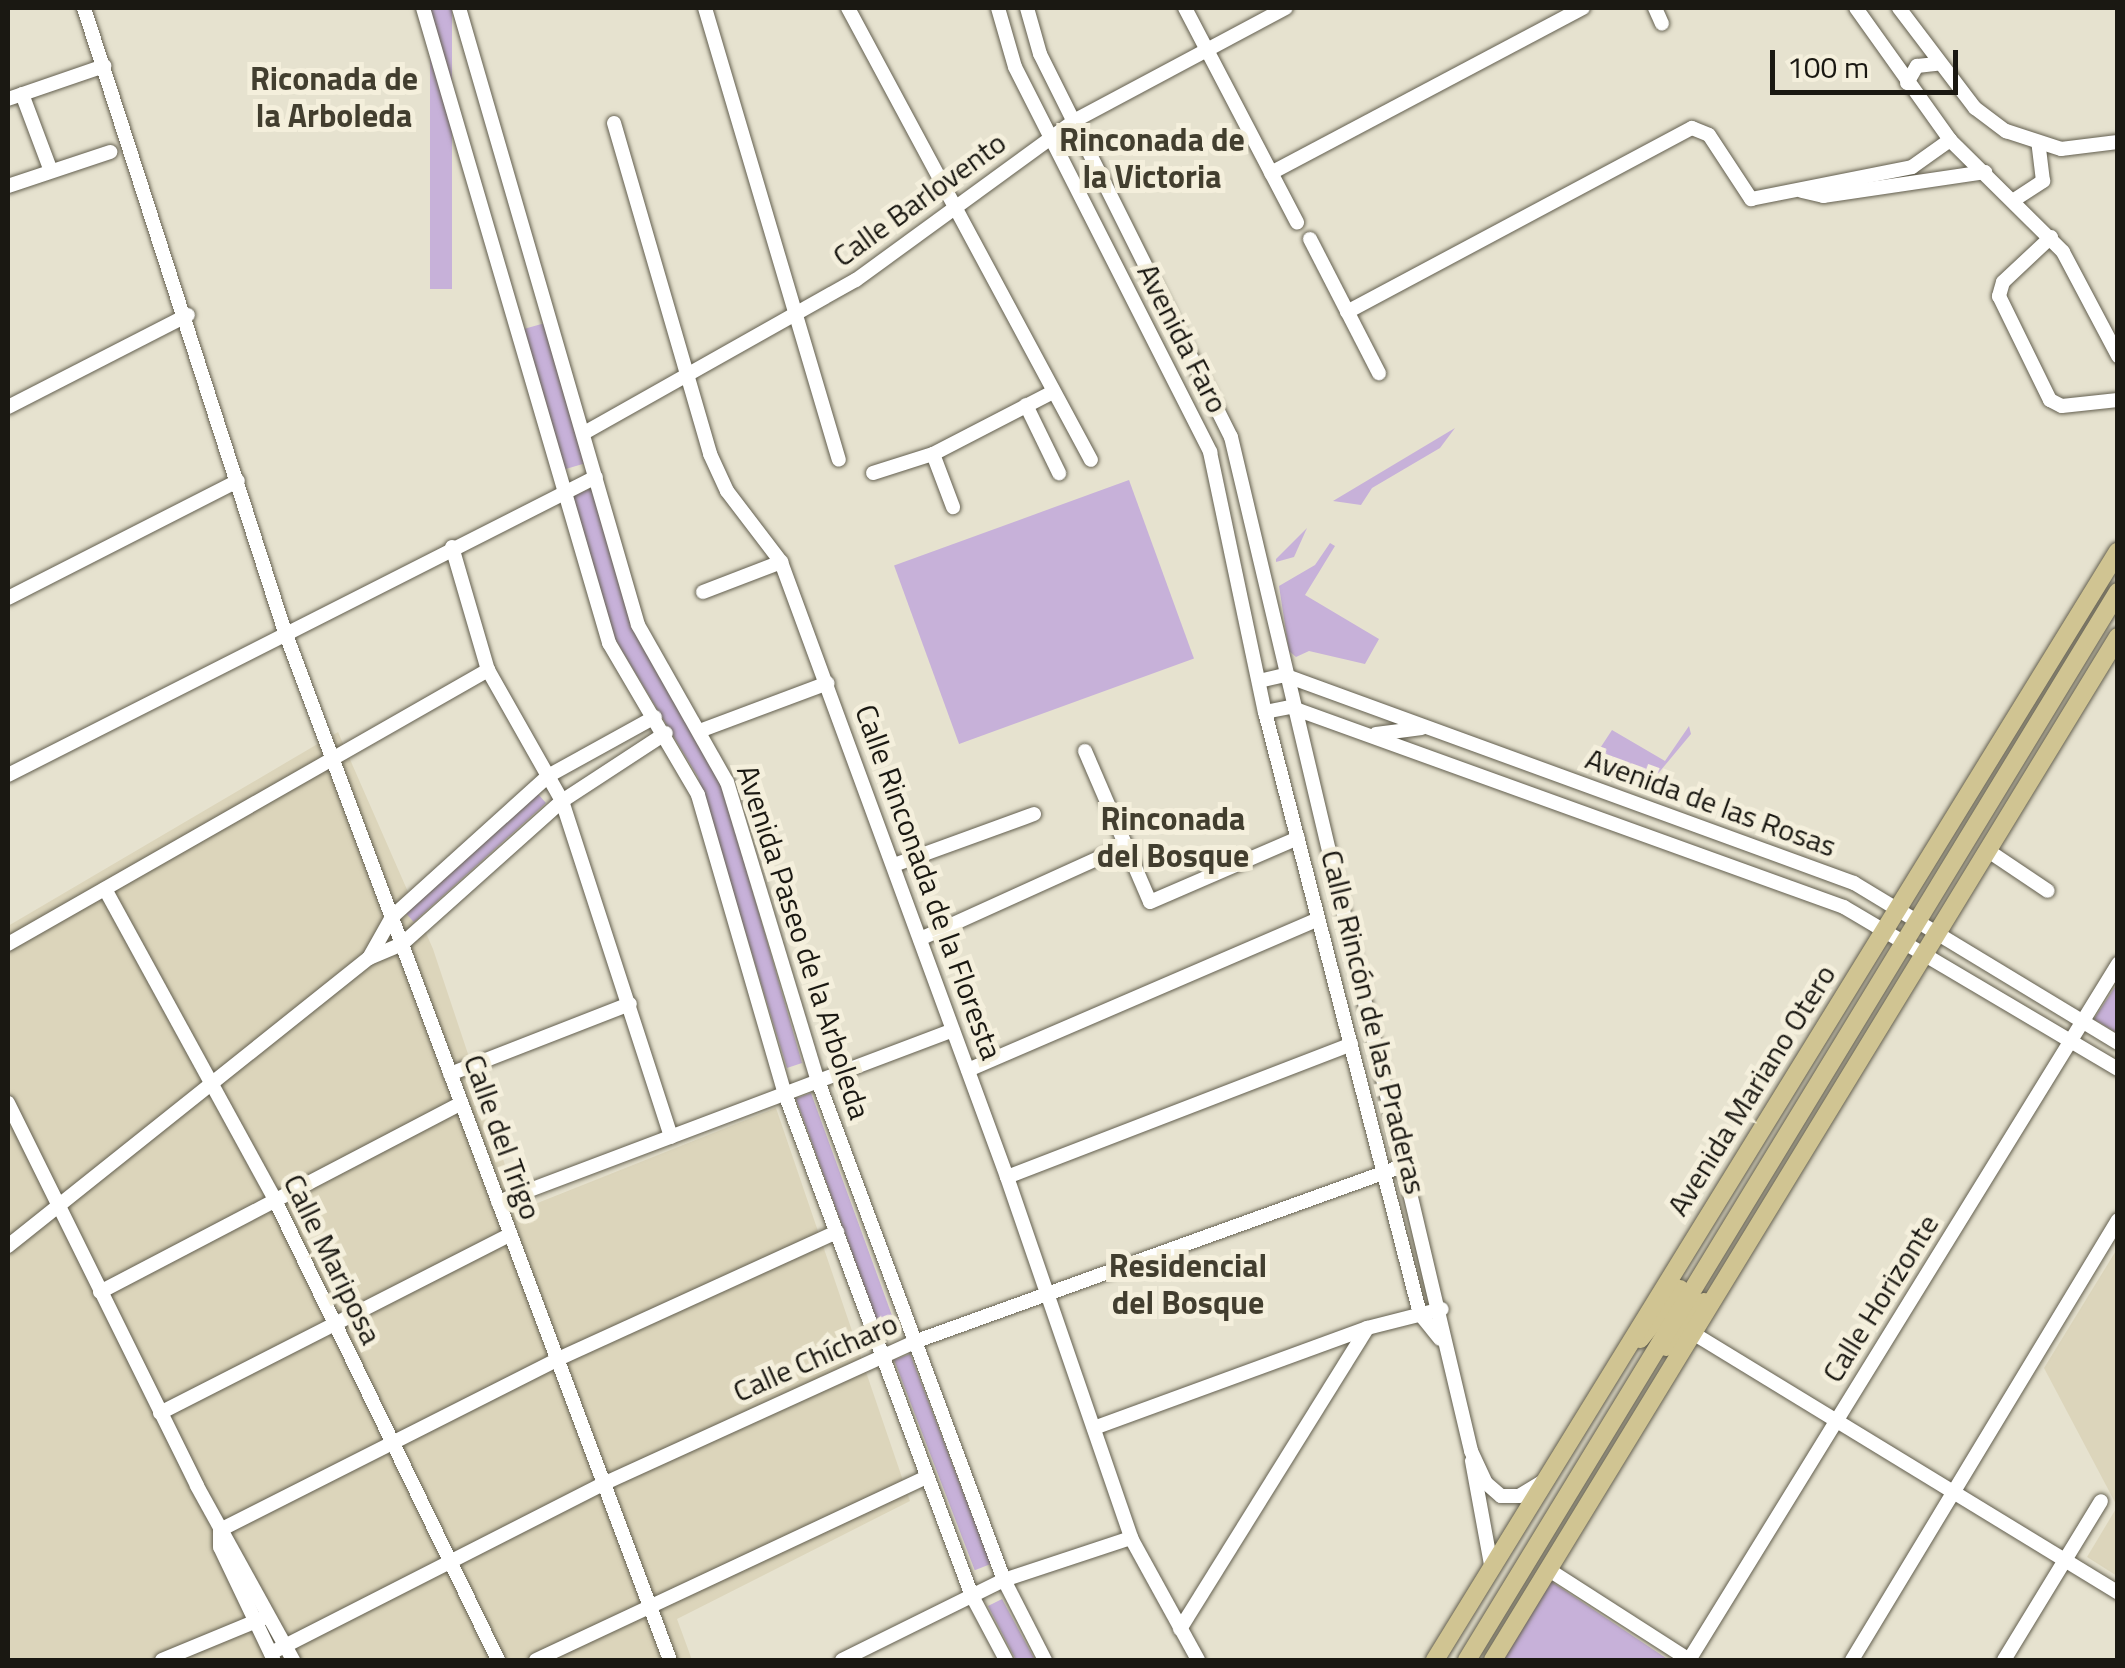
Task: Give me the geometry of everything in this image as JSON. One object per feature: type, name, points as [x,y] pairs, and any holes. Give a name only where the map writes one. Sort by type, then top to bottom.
[{"type":"main road","name":"Avenida Mariano Otero","points":[[1435,1660],[1586,1408],[2118,551]]},
{"type":"main road","name":"Avenida Mariano Otero","points":[[1467,1660],[2118,592]]},
{"type":"main road","points":[[1492,1660],[1696,1335],[1727,1275],[2118,637]]},
{"type":"main road","points":[[1586,1408],[1730,1226]]},
{"type":"main road","points":[[1627,1393],[1727,1275]]},
{"type":"street","name":"Calle del Trigo","points":[[84,8],[188,315],[285,632],[670,1660]]},
{"type":"street","name":"Avenida Paseo de la Arboleda","points":[[423,8],[609,642],[666,733],[698,795],[785,1094],[972,1596],[1006,1660]]},
{"type":"street","name":"Avenida Paseo de la Arboleda","points":[[459,8],[638,625],[702,730],[727,782],[818,1081],[1004,1580],[1045,1660]]},
{"type":"street","points":[[705,8],[839,460]]},
{"type":"street","points":[[848,8],[952,210],[1091,460]]},
{"type":"street","name":"Avenida Faro","points":[[998,8],[1011,57],[1210,452],[1266,712]]},
{"type":"street","name":"Avenida Faro","points":[[1028,8],[1040,54],[1231,437],[1290,707]]},
{"type":"street","points":[[1185,8],[1297,222]]},
{"type":"street","name":"Calle Barlovento","points":[[584,433],[795,318],[1074,121],[1286,8]]},
{"type":"street","points":[[1272,173],[1582,8]]},
{"type":"street","points":[[1655,8],[1662,24]]},
{"type":"street","points":[[1856,8],[1950,140],[2052,237],[2118,356]]},
{"type":"street","points":[[1898,8],[1975,108],[2039,146],[2083,150],[2118,142]]},
{"type":"street","points":[[1907,84],[1916,66],[1938,64]]},
{"type":"street","points":[[51,171],[15,96],[104,66]]},
{"type":"street","name":"Calle Rinconada de la Floresta","points":[[614,123],[687,376],[728,491],[781,562],[1007,1177],[1131,1538],[1198,1660]]},
{"type":"street","points":[[1348,312],[1692,128],[1709,135],[1746,197],[1801,191],[1912,167],[1950,140]]},
{"type":"street","points":[[2014,200],[2043,180],[2039,146]]},
{"type":"street","points":[[8,186],[110,152]]},
{"type":"street","points":[[1801,191],[1823,196],[1985,172]]},
{"type":"street","points":[[2052,237],[2003,282],[2000,296],[2050,400],[2062,406],[2118,400]]},
{"type":"street","points":[[1310,239],[1379,373]]},
{"type":"street","points":[[8,407],[188,315]]},
{"type":"street","points":[[873,473],[933,454],[1052,392]]},
{"type":"street","points":[[1026,405],[1059,473]]},
{"type":"street","points":[[933,454],[954,507]]},
{"type":"street","points":[[8,775],[596,476]]},
{"type":"street","points":[[8,598],[238,481]]},
{"type":"street","points":[[452,547],[488,670],[562,801],[670,1137]]},
{"type":"street","points":[[703,592],[781,562]]},
{"type":"street","points":[[8,944],[488,670]]},
{"type":"street","points":[[1258,681],[1284,675]]},
{"type":"street","name":"Avenida de las Rosas","points":[[1284,675],[1854,883],[2118,1043]]},
{"type":"street","points":[[702,730],[828,683]]},
{"type":"street","points":[[1266,712],[1290,707]]},
{"type":"street","name":"Avenida de las Rosas","points":[[1290,707],[1844,907],[2118,1069]]},
{"type":"street","name":"Calle Rincón de las Praderas","points":[[1290,707],[1442,1309],[1440,1339],[1471,1450],[1491,1565]]},
{"type":"street","name":"Calle Rincón de las Praderas","points":[[1266,712],[1420,1314],[1440,1339]]},
{"type":"street","points":[[369,958],[392,917],[548,776],[656,716]]},
{"type":"street","points":[[1360,734],[1422,728]]},
{"type":"street","points":[[8,1246],[57,1202],[369,958],[402,944],[562,801],[666,733]]},
{"type":"street","points":[[1085,752],[1150,902],[1298,838]]},
{"type":"street","points":[[894,865],[1034,814]]},
{"type":"street","points":[[920,938],[1125,846]]},
{"type":"street","points":[[1987,850],[2048,891]]},
{"type":"street","name":"Calle Mariposa","points":[[105,888],[274,1198],[498,1660]]},
{"type":"street","points":[[968,1070],[1318,918]]},
{"type":"street","name":"Calle Horizonte","points":[[1689,1660],[2118,964]]},
{"type":"street","points":[[450,1074],[630,1004]]},
{"type":"street","points":[[498,1202],[953,1030]]},
{"type":"street","points":[[1007,1177],[1351,1044]]},
{"type":"street","points":[[8,1103],[220,1530],[220,1547],[262,1619],[293,1660]]},
{"type":"street","points":[[100,1292],[274,1198],[462,1104]]},
{"type":"street","name":"Calle Chícharo","points":[[273,1657],[285,1645],[603,1484],[914,1342],[1405,1166]]},
{"type":"street","points":[[1852,1660],[2118,1220]]},
{"type":"street","points":[[220,1530],[556,1360],[836,1232]]},
{"type":"street","points":[[160,1414],[510,1235]]},
{"type":"street","points":[[1094,1428],[1367,1328],[1442,1309]]},
{"type":"street","points":[[1180,1629],[1367,1328]]},
{"type":"street","points":[[1696,1335],[2118,1593]]},
{"type":"street","name":"Calle Rincón de las Praderas","points":[[1471,1450],[1486,1482],[1502,1496],[1519,1496],[1545,1479]]},
{"type":"street","points":[[536,1660],[650,1602],[927,1477]]},
{"type":"street","points":[[2004,1660],[2101,1501]]},
{"type":"street","points":[[842,1660],[1004,1580],[1131,1538]]},
{"type":"street","points":[[1549,1570],[1689,1660]]},
{"type":"street","points":[[262,1619],[273,1657]]},
{"type":"street","points":[[162,1660],[262,1619]]},
{"type":"shaded area","points":[[430,8],[452,8],[452,289],[430,289]]},
{"type":"shaded area","points":[[545,323],[585,463],[564,469],[524,329]]},
{"type":"shaded area","points":[[1455,428],[1440,448],[1372,488],[1361,505],[1333,501]]},
{"type":"shaded area","points":[[1129,480],[1194,659],[959,744],[894,566]]},
{"type":"shaded area","points":[[592,488],[632,628],[720,778],[802,1063],[787,1068],[698,777],[614,637],[573,496]]},
{"type":"shaded area","points":[[1307,528],[1294,557],[1276,562],[1276,559]]},
{"type":"shaded area","points":[[1330,543],[1335,546],[1305,595],[1379,639],[1365,664],[1309,651],[1296,657],[1289,651],[1279,586],[1315,565]]},
{"type":"shaded area","points":[[1689,726],[1691,734],[1651,782],[1591,762],[1612,730],[1665,761]]},
{"type":"shaded area","points":[[338,732],[433,949],[520,1210],[776,1108],[910,1501],[677,1619],[692,1660],[8,1660],[8,926]]},
{"type":"shaded area","points":[[538,794],[546,803],[414,922],[406,913]]},
{"type":"shaded area","points":[[2117,984],[2117,1033],[2094,1019]]},
{"type":"shaded area","points":[[811,1093],[896,1327],[881,1332],[796,1098]]},
{"type":"shaded area","points":[[2117,1249],[2117,1506],[2044,1368]]},
{"type":"shaded area","points":[[910,1354],[991,1564],[975,1570],[894,1360]]},
{"type":"shaded area","points":[[2117,1507],[2117,1576],[2087,1557]]},
{"type":"shaded area","points":[[1549,1580],[1669,1660],[1501,1660]]},
{"type":"shaded area","points":[[1002,1599],[1035,1660],[1016,1660],[988,1606]]},
{"type":"district","name":"Riconada de la Arboleda","points":[[334,98]]},
{"type":"district","name":"Rinconada de la Victoria","points":[[1152,158]]},
{"type":"district","name":"Rinconada del Bosque","points":[[1173,838]]},
{"type":"district","name":"Residencial del Bosque","points":[[1188,1284]]}]
